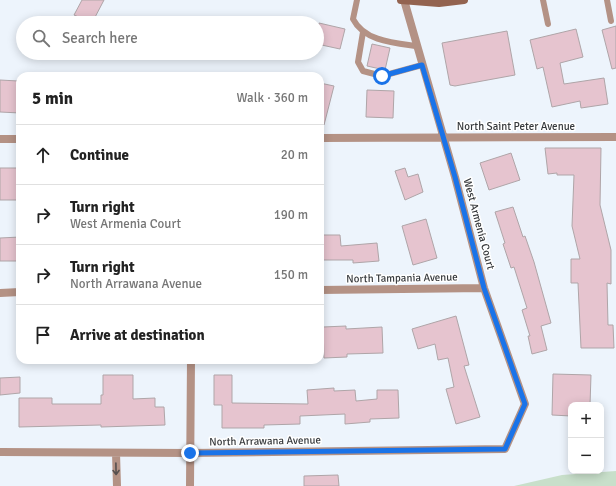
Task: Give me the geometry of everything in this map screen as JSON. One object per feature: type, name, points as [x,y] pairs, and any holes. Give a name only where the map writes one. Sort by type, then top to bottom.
[{"type":"main road","points":[[403,0],[439,3],[464,0]]},
{"type":"street","name":"West Armenia Court","points":[[403,0],[484,288],[525,404],[505,449]]},
{"type":"street","name":"North Saint Peter Avenue","points":[[324,138],[616,137]]},
{"type":"street","points":[[0,139],[16,139]]},
{"type":"street","name":"North Tampania Avenue","points":[[324,290],[484,288]]},
{"type":"street","points":[[0,293],[16,292]]},
{"type":"street","points":[[190,486],[191,364]]},
{"type":"street","name":"North Arrawana Avenue","points":[[0,452],[190,453],[505,449]]},
{"type":"street","points":[[116,453],[117,486]]},
{"type":"lane","points":[[357,0],[353,19],[363,32],[386,41],[416,46]]},
{"type":"lane","points":[[543,0],[548,24]]},
{"type":"lane","points":[[607,0],[611,21]]},
{"type":"lane","points":[[363,32],[358,62],[362,71],[372,75],[382,76],[422,65]]},
{"type":"green space","points":[[616,471],[616,486],[514,486],[562,475],[604,474],[604,472]]},
{"type":"building","points":[[82,0],[104,0],[96,16],[74,15]]},
{"type":"building","points":[[324,24],[345,29],[340,49],[324,46]]},
{"type":"building","points":[[616,26],[616,68],[612,69],[602,30]]},
{"type":"building","points":[[576,29],[583,57],[560,63],[564,84],[604,78],[608,104],[581,108],[580,101],[552,107],[543,67],[537,69],[530,40]]},
{"type":"building","points":[[507,31],[515,75],[455,86],[450,85],[442,43]]},
{"type":"building","points":[[372,44],[390,48],[385,70],[367,66]]},
{"type":"building","points":[[0,80],[16,81],[16,113],[0,112]]},
{"type":"building","points":[[324,84],[334,86],[324,125]]},
{"type":"building","points":[[367,90],[394,91],[393,118],[366,117]]},
{"type":"building","points":[[545,148],[601,148],[600,205],[611,250],[611,284],[607,283],[608,325],[613,325],[614,348],[581,348],[578,283],[571,283],[571,259],[580,259],[572,226],[574,175],[557,175],[557,173],[548,174]]},
{"type":"building","points":[[511,153],[520,180],[489,190],[480,163]]},
{"type":"building","points":[[0,168],[16,168],[16,200],[0,200]]},
{"type":"building","points":[[405,168],[408,177],[418,174],[423,192],[405,200],[395,171]]},
{"type":"building","points":[[513,207],[523,237],[525,236],[534,262],[551,323],[541,326],[547,350],[532,354],[528,336],[530,336],[522,310],[527,308],[514,267],[511,268],[503,244],[505,243],[495,212]]},
{"type":"building","points":[[426,219],[437,258],[413,265],[402,226]]},
{"type":"building","points":[[324,235],[340,235],[341,246],[377,243],[379,261],[353,263],[353,260],[324,260]]},
{"type":"building","points":[[16,237],[16,261],[0,261],[0,238]]},
{"type":"building","points":[[456,316],[469,365],[464,366],[480,417],[456,424],[446,389],[454,387],[448,358],[438,360],[435,344],[418,349],[412,329]]},
{"type":"building","points":[[346,326],[346,329],[382,327],[383,353],[347,354],[347,357],[324,358],[324,327]]},
{"type":"building","points":[[553,374],[591,375],[590,402],[568,402],[568,416],[552,415]]},
{"type":"building","points":[[103,375],[133,375],[133,399],[155,398],[155,407],[164,407],[165,425],[19,427],[19,398],[52,398],[52,404],[101,404],[101,395],[103,395]]},
{"type":"building","points":[[214,375],[232,375],[232,403],[308,404],[307,390],[334,388],[334,391],[355,390],[356,401],[377,399],[377,390],[398,390],[399,418],[370,419],[370,422],[345,424],[345,414],[300,416],[300,424],[264,425],[264,428],[222,428],[222,405],[214,405]]},
{"type":"building","points":[[20,377],[20,393],[0,395],[0,378]]},
{"type":"building","points":[[338,475],[339,486],[304,486],[304,476]]},
{"type":"route","points":[[190,453],[505,449],[525,404],[484,288],[455,177],[422,65],[387,76],[382,76]]}]
